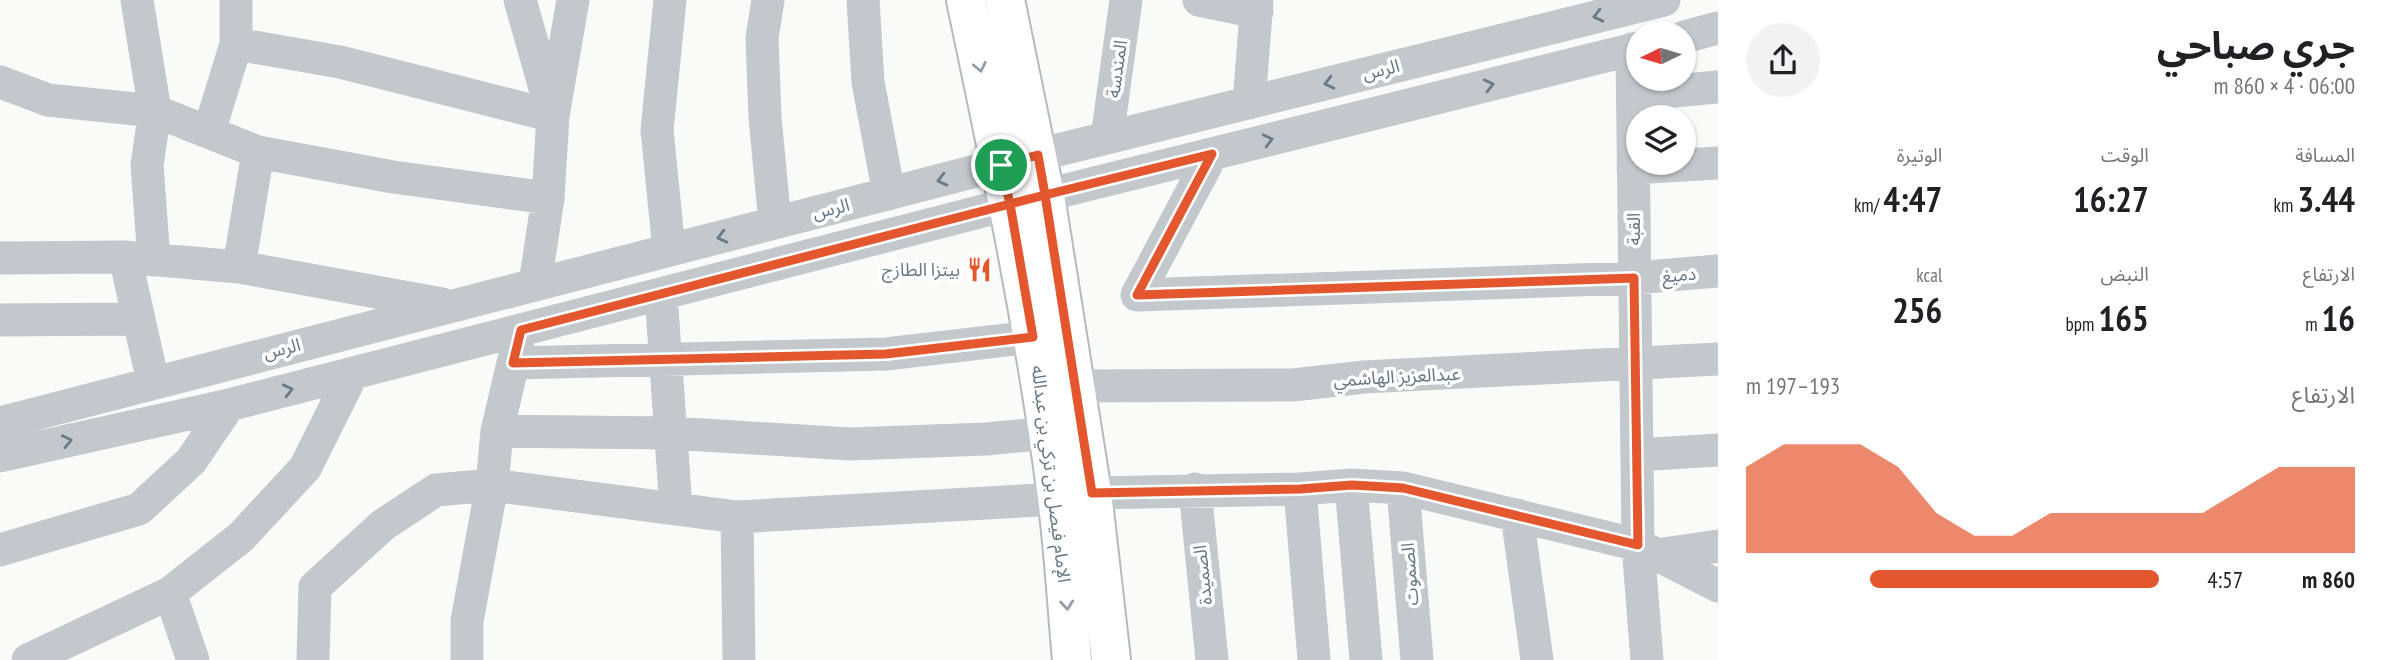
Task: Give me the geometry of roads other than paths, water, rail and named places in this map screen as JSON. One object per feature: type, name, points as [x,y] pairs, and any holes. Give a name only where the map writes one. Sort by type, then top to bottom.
[{"type":"main road","name":"الإمام فيصل بن تركي بن عبدالله","points":[[966,0],[1001,165],[1028,200],[1076,386],[1072,660]]},
{"type":"main road","name":"الإمام فيصل بن تركي بن عبدالله","points":[[1005,0],[1038,155],[1028,200],[1033,337],[1048,433],[1075,496],[1111,660]]},
{"type":"street","points":[[136,0],[155,111],[147,165],[139,259],[138,319],[153,383]]},
{"type":"street","points":[[209,132],[236,44],[236,0]]},
{"type":"street","points":[[520,0],[553,116]]},
{"type":"street","points":[[535,285],[548,198],[553,116],[573,0]]},
{"type":"street","points":[[668,250],[657,130],[670,0]]},
{"type":"street","points":[[768,0],[762,37],[765,117],[775,223]]},
{"type":"street","points":[[863,0],[868,82],[890,194]]},
{"type":"street","name":"المندسة","points":[[1107,138],[1126,0]]},
{"type":"street","points":[[1199,0],[1257,6],[1249,103]]},
{"type":"street","name":"الرس","points":[[0,423],[1038,155],[1664,0]]},
{"type":"street","points":[[1696,34],[1718,28]]},
{"type":"street","points":[[236,44],[340,62],[553,116]]},
{"type":"street","points":[[0,456],[229,405],[1028,200],[1626,51]]},
{"type":"street","points":[[0,82],[48,100],[155,111],[258,152],[393,177],[548,198]]},
{"type":"street","points":[[1633,95],[1718,87]]},
{"type":"street","name":"القبة","points":[[1633,91],[1633,105]]},
{"type":"street","points":[[239,267],[258,152]]},
{"type":"street","name":"دميغ","points":[[1212,154],[1137,295],[1634,278],[1718,271]]},
{"type":"street","points":[[1696,164],[1718,163]]},
{"type":"street","name":"القبة","points":[[1633,175],[1637,455],[1647,550],[1647,660]]},
{"type":"street","points":[[0,258],[139,259],[239,267],[452,306]]},
{"type":"street","points":[[661,294],[676,509]]},
{"type":"street","points":[[0,320],[138,319]]},
{"type":"street","points":[[467,660],[467,621],[492,485],[497,431],[521,330]]},
{"type":"street","points":[[513,363],[886,354],[1033,337]]},
{"type":"street","name":"عبدالعزيز الهاشمي","points":[[1076,386],[1293,385],[1364,377],[1718,359]]},
{"type":"street","points":[[28,660],[170,593],[241,537],[305,468],[352,374]]},
{"type":"street","points":[[0,550],[139,509],[191,461],[229,405]]},
{"type":"street","points":[[497,431],[671,433],[850,444],[986,439],[1048,433]]},
{"type":"street","points":[[1637,455],[1718,450]]},
{"type":"street","points":[[313,660],[315,587],[383,524],[436,490],[492,485],[737,517],[1195,489],[1300,489],[1352,485],[1403,488],[1647,550],[1718,586]]},
{"type":"street","points":[[1352,485],[1366,660]]},
{"type":"street","name":"الصموت","points":[[1403,488],[1417,660]]},
{"type":"street","name":"الصميدة","points":[[1195,489],[1212,660]]},
{"type":"street","points":[[1300,489],[1314,660]]},
{"type":"street","points":[[1517,515],[1537,660]]},
{"type":"street","points":[[737,517],[739,660]]},
{"type":"street","points":[[1647,550],[1718,546]]},
{"type":"street","points":[[170,593],[192,660]]},
{"type":"place","name":"بيتزا الطازج","points":[[980,270]]}]
